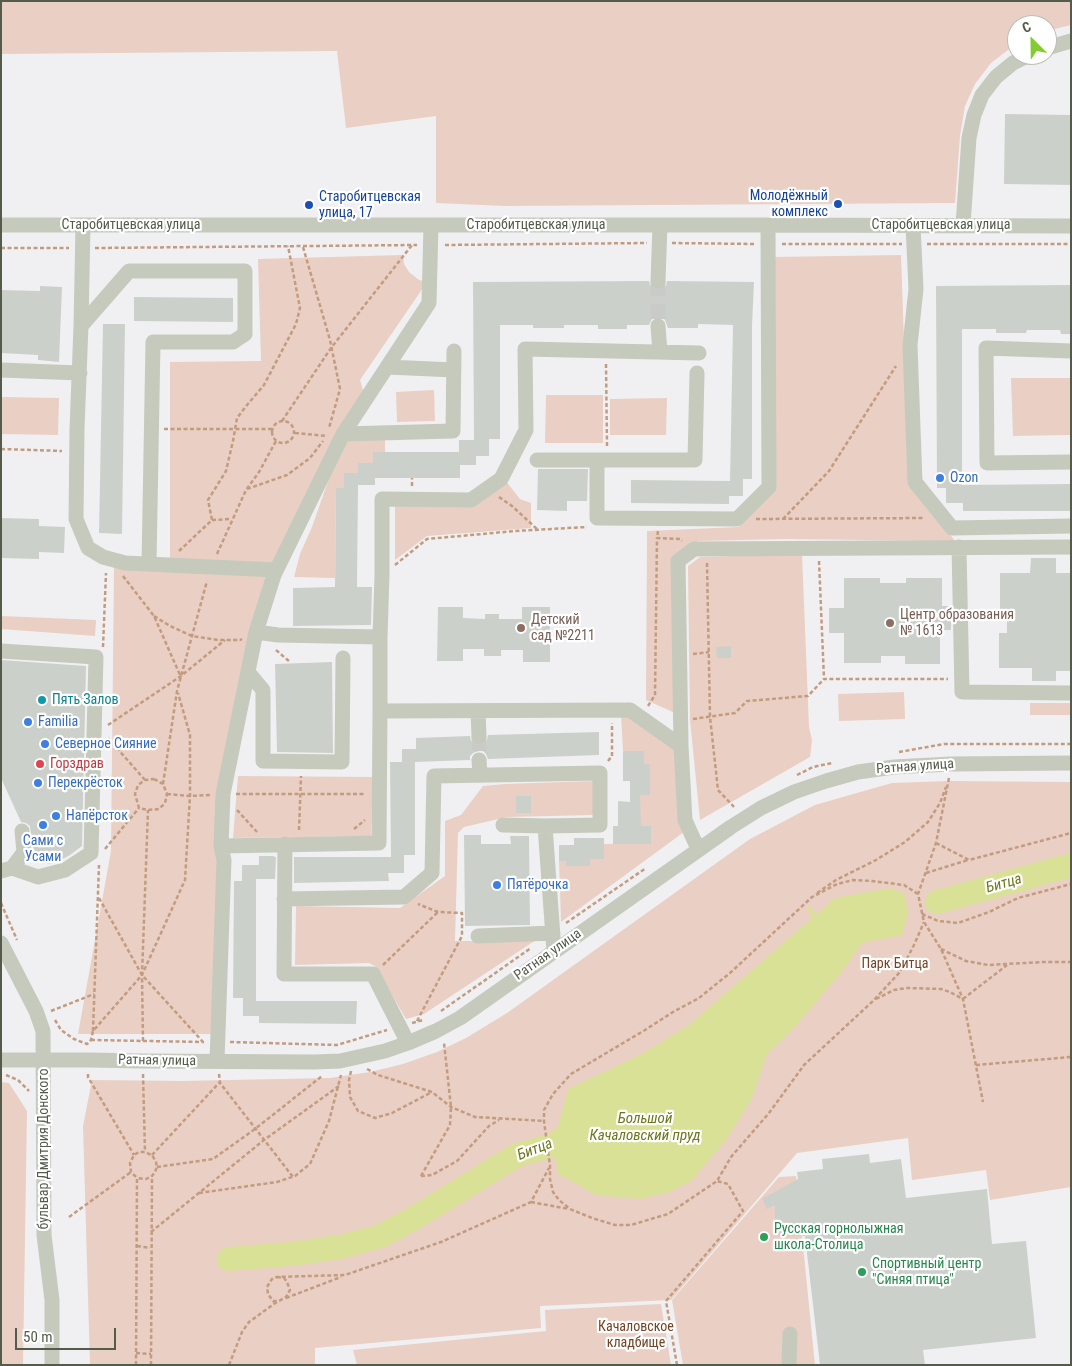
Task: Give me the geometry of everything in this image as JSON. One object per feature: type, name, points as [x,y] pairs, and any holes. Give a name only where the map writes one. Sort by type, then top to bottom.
[{"type":"street","points":[[1057,45],[1071,41]]},
{"type":"street","points":[[963,225],[969,138],[974,115],[982,95],[996,77],[1010,65]]},
{"type":"street","name":"Старобитцевская улица","points":[[1,225],[1071,226]]},
{"type":"street","points":[[83,225],[76,519],[88,548],[103,557],[125,563],[276,570]]},
{"type":"street","points":[[658,281],[660,225]]},
{"type":"street","points":[[602,460],[597,518],[737,519],[769,487],[768,225]]},
{"type":"street","points":[[913,225],[916,290],[910,345],[915,482],[952,528],[1071,526]]},
{"type":"street","points":[[217,1061],[210,1042],[224,860],[222,846],[223,794],[256,632],[276,570],[343,434],[429,303],[431,226]]},
{"type":"street","points":[[81,326],[129,271],[245,272],[245,334],[233,342],[153,342],[151,429],[156,564]]},
{"type":"street","points":[[658,326],[660,352]]},
{"type":"street","points":[[222,846],[379,843],[382,499],[471,500],[501,479],[526,430],[526,348],[699,353]]},
{"type":"street","points":[[1071,351],[986,348],[987,463],[1071,462]]},
{"type":"street","points":[[343,434],[454,431],[454,351]]},
{"type":"street","points":[[387,368],[454,370]]},
{"type":"street","points":[[1,370],[80,373]]},
{"type":"street","points":[[537,460],[695,460],[697,374]]},
{"type":"street","points":[[959,547],[962,692],[1071,693]]},
{"type":"street","points":[[698,849],[686,820],[681,746],[678,561],[694,549],[1071,547]]},
{"type":"street","points":[[256,632],[278,635],[380,637]]},
{"type":"street","points":[[1,651],[96,657],[91,853],[65,870],[38,877],[7,869]]},
{"type":"street","points":[[248,672],[263,690],[263,761],[342,762],[343,658]]},
{"type":"street","points":[[380,711],[630,710],[681,746]]},
{"type":"street","points":[[478,711],[479,736]]},
{"type":"street","name":"Ратная улица","points":[[2,1067],[44,1060],[340,1061],[385,1051],[408,1044],[460,1018],[698,849],[761,808],[794,792],[858,772],[894,767],[951,764],[1071,763]]},
{"type":"street","points":[[284,899],[404,897],[432,873],[434,776],[480,767],[600,772],[600,825],[503,825]]},
{"type":"street","points":[[545,826],[554,951]]},
{"type":"street","points":[[7,869],[24,852],[22,830]]},
{"type":"street","points":[[292,844],[284,899],[284,974],[373,974],[408,1044]]},
{"type":"street","points":[[478,936],[553,933]]},
{"type":"street","name":"бульвар Дмитрия Донского","points":[[1,943],[39,1017],[43,1031],[44,1235],[52,1300],[52,1365]]},
{"type":"street","points":[[789,1365],[790,1334]]},
{"type":"path","points":[[1,248],[660,243],[1071,244]]},
{"type":"path","points":[[282,421],[292,425],[295,433],[292,440],[284,444],[276,441],[273,437],[272,430],[275,424],[282,421],[331,348],[412,245]]},
{"type":"path","points":[[212,520],[208,500],[226,471],[237,418],[264,385],[296,324],[300,308],[288,246]]},
{"type":"path","points":[[246,490],[287,475],[310,458],[327,436],[340,390],[331,348],[303,246]]},
{"type":"path","points":[[783,518],[829,470],[910,345]]},
{"type":"path","points":[[602,460],[606,373]]},
{"type":"path","points":[[151,429],[272,430]]},
{"type":"path","points":[[295,433],[327,436],[343,434]]},
{"type":"path","points":[[139,808],[148,810],[159,809],[165,803],[167,794],[164,784],[177,691],[211,567],[246,490],[259,472],[276,441]]},
{"type":"path","points":[[1,449],[78,451]]},
{"type":"path","points":[[487,489],[512,506],[538,530]]},
{"type":"path","points":[[737,519],[944,517]]},
{"type":"path","points":[[382,575],[427,539],[586,527],[597,518]]},
{"type":"path","points":[[156,564],[212,520],[232,519]]},
{"type":"path","points":[[655,695],[657,538]]},
{"type":"path","points":[[819,548],[824,680]]},
{"type":"path","points":[[706,549],[710,717],[718,790],[734,807]]},
{"type":"path","points":[[122,574],[154,616],[181,676]]},
{"type":"path","points":[[154,616],[192,636],[240,640],[256,632]]},
{"type":"path","points":[[108,724],[181,676],[224,640]]},
{"type":"path","points":[[710,717],[734,713],[747,701],[808,696],[824,680],[962,679]]},
{"type":"path","points":[[87,1044],[91,1040],[93,1031],[142,974],[185,880],[190,796],[190,735],[177,691]]},
{"type":"path","points":[[600,772],[612,756],[612,710]]},
{"type":"path","points":[[107,737],[145,780]]},
{"type":"path","points":[[897,752],[944,744],[1071,744]]},
{"type":"path","points":[[292,844],[304,761]]},
{"type":"path","points":[[795,776],[813,767],[832,763]]},
{"type":"path","points":[[139,808],[135,794],[138,785],[145,780],[154,779],[164,784]]},
{"type":"path","points":[[570,1209],[553,1192],[550,1179],[544,1110],[553,1094],[571,1074],[673,1012],[700,998],[730,973],[812,897],[836,880],[890,852],[918,832],[934,813],[948,781],[936,843],[918,894],[924,922],[941,949],[963,999],[983,1102]]},
{"type":"path","points":[[167,794],[190,796],[300,794],[380,802]]},
{"type":"path","points":[[223,794],[269,844]]},
{"type":"path","points":[[335,844],[380,802]]},
{"type":"path","points":[[100,854],[139,808]]},
{"type":"path","points":[[143,1041],[142,974],[148,810]]},
{"type":"path","points":[[926,873],[1071,833]]},
{"type":"path","points":[[936,843],[969,860]]},
{"type":"path","points":[[440,1011],[646,868]]},
{"type":"path","points":[[812,897],[838,884],[854,880],[904,885],[918,894]]},
{"type":"path","points":[[922,914],[938,921],[958,923],[989,912],[1018,898],[1071,884]]},
{"type":"path","points":[[98,897],[142,974],[210,1042]]},
{"type":"path","points":[[404,897],[438,912],[462,912],[462,936],[416,1022]]},
{"type":"path","points":[[373,974],[438,912]]},
{"type":"path","points":[[344,1275],[277,1276],[268,1283],[267,1291],[273,1301],[279,1301],[344,1275],[441,1242],[531,1202],[570,1209],[615,1225],[631,1225],[668,1214],[717,1181],[730,1157],[769,1113],[804,1065],[873,1001],[900,972],[924,922]]},
{"type":"path","points":[[941,949],[966,962],[988,965],[1071,962]]},
{"type":"path","points":[[963,999],[1008,964]]},
{"type":"path","points":[[873,1001],[894,990],[907,988],[941,989],[963,999]]},
{"type":"path","points":[[49,1011],[94,994]]},
{"type":"path","points":[[91,1040],[337,1045],[424,1019]]},
{"type":"path","points":[[443,1039],[451,1107],[450,1125],[422,1176],[432,1175],[458,1160],[489,1126],[500,1119]]},
{"type":"path","points":[[976,1065],[1071,1057]]},
{"type":"path","points":[[2,1067],[30,1092],[31,1097]]},
{"type":"path","points":[[351,1067],[349,1080],[350,1097],[358,1111],[375,1118],[392,1113],[432,1092]]},
{"type":"path","points":[[198,1193],[276,1182],[295,1176],[310,1164],[329,1122],[343,1068]]},
{"type":"path","points":[[144,1072],[145,1152]]},
{"type":"path","points":[[156,1167],[213,1159],[255,1129],[323,1075]]},
{"type":"path","points":[[378,1075],[432,1092],[451,1107],[475,1117],[544,1121]]},
{"type":"path","points":[[88,1077],[134,1155]]},
{"type":"path","points":[[152,1156],[220,1083],[293,1177]]},
{"type":"path","points":[[151,1232],[264,1140],[339,1086]]},
{"type":"path","points":[[139,1152],[145,1152],[152,1156],[156,1162],[155,1172],[146,1179],[137,1178],[131,1172],[130,1163],[134,1155],[139,1152]]},
{"type":"path","points":[[531,1202],[550,1166]]},
{"type":"path","points":[[69,1218],[131,1172]]},
{"type":"path","points":[[152,1176],[152,1365]]},
{"type":"path","points":[[136,1365],[137,1178]]},
{"type":"path","points":[[677,1365],[666,1301],[743,1211],[728,1184],[717,1181]]},
{"type":"path","points":[[137,1246],[151,1248]]},
{"type":"path","points":[[229,1365],[242,1332],[249,1322],[286,1297],[290,1290],[288,1282],[284,1278],[277,1276]]},
{"type":"path","points":[[136,1353],[151,1354]]},
{"type":"green space","points":[[1,1],[1071,1],[1071,25],[1057,28],[1057,15],[1007,15],[1007,51],[991,63],[975,84],[965,106],[960,136],[955,203],[504,206],[436,203],[436,116],[346,128],[337,51],[1,54]]},
{"type":"green space","points":[[403,255],[404,264],[409,272],[419,280],[427,282],[360,380],[363,390],[361,398],[282,552],[219,797],[213,1034],[78,1034],[111,851],[114,568],[170,571],[170,362],[261,361],[258,259]]},
{"type":"green space","points":[[901,255],[909,483],[955,541],[785,539],[698,541],[674,558],[675,713],[646,700],[647,531],[739,527],[776,488],[775,257]]},
{"type":"green space","points":[[1011,378],[1071,378],[1071,435],[1013,436]]},
{"type":"green space","points":[[434,390],[435,421],[397,422],[396,392]]},
{"type":"green space","points":[[546,395],[603,395],[603,443],[545,443]]},
{"type":"green space","points":[[1,397],[59,398],[58,435],[1,434]]},
{"type":"green space","points":[[667,398],[666,435],[610,435],[610,399]]},
{"type":"green space","points":[[385,436],[385,452],[373,463],[358,463],[358,473],[344,473],[344,488],[336,489],[335,578],[294,577],[300,554],[312,527],[345,437]]},
{"type":"green space","points":[[505,480],[520,499],[531,503],[531,528],[427,536],[395,560],[395,505],[471,504]]},
{"type":"green space","points":[[802,554],[809,727],[812,740],[810,757],[700,820],[690,720],[688,566],[700,557]]},
{"type":"green space","points":[[1,616],[96,620],[95,636],[1,629]]},
{"type":"green space","points":[[904,692],[905,719],[839,721],[838,694]]},
{"type":"green space","points":[[1030,703],[1071,703],[1071,715],[1030,715]]},
{"type":"green space","points":[[629,714],[677,749],[684,832],[561,922],[559,861],[566,861],[566,866],[590,866],[590,859],[604,844],[651,843],[651,826],[641,826],[634,795],[650,795],[650,764],[644,764],[644,751],[623,751],[621,715]]},
{"type":"green space","points":[[238,776],[373,777],[371,836],[233,838]]},
{"type":"green space","points":[[593,781],[593,815],[507,817],[464,827],[458,833],[455,941],[539,938],[424,1014],[406,1019],[375,966],[369,963],[295,965],[296,906],[400,908],[445,876],[445,821],[461,815],[483,786]]},
{"type":"green space","name":"Парк Битца","points":[[948,781],[1071,782],[1071,1187],[990,1200],[986,1170],[912,1180],[908,1138],[797,1153],[671,1300],[540,1306],[541,1328],[315,1348],[315,1365],[90,1365],[83,1126],[92,1080],[182,1081],[330,1078],[370,1072],[403,1064],[437,1052],[466,1038],[507,1013],[750,839],[815,805],[892,783]]},
{"type":"green space","points":[[1,1082],[9,1083],[27,1111],[23,1365],[1,1365]]},
{"type":"green space","name":"Русская горнолыжная школа-Столица","points":[[796,1176],[815,1365],[683,1365],[672,1300],[779,1177]]},
{"type":"green space","name":"Качаловское кладбище","points":[[661,1304],[671,1365],[357,1365],[353,1350],[546,1331],[545,1310]]},
{"type":"water","name":"Большой Качаловский пруд","points":[[890,888],[905,894],[908,914],[902,935],[862,943],[841,973],[793,1029],[767,1054],[752,1098],[727,1139],[691,1181],[669,1192],[640,1199],[596,1195],[558,1174],[553,1145],[568,1089],[642,1054],[689,1025],[835,898]]},
{"type":"building","points":[[1005,114],[1071,115],[1071,185],[1004,184]]},
{"type":"building","points":[[649,281],[653,289],[658,290],[666,286],[667,281],[754,282],[752,326],[752,479],[743,479],[743,496],[729,496],[729,504],[631,503],[631,480],[730,481],[733,325],[698,324],[698,328],[668,328],[665,320],[662,317],[658,317],[652,319],[649,325],[627,325],[627,329],[598,329],[598,325],[564,325],[564,328],[533,328],[533,325],[500,325],[500,439],[489,439],[489,456],[476,456],[476,465],[460,465],[460,478],[375,478],[375,485],[358,485],[357,587],[372,587],[371,625],[293,626],[293,588],[335,587],[336,488],[344,488],[344,473],[358,473],[358,463],[373,463],[373,452],[459,452],[459,440],[474,440],[473,282]]},
{"type":"building","points":[[1071,285],[1071,334],[1061,334],[1060,330],[1027,330],[1026,333],[996,333],[996,329],[962,329],[962,485],[1071,484],[1071,511],[963,511],[963,503],[946,503],[946,488],[937,488],[936,286]]},
{"type":"building","points":[[40,286],[62,287],[59,362],[38,360],[38,355],[1,353],[1,290],[40,291]]},
{"type":"building","points":[[134,297],[233,298],[233,322],[134,321]]},
{"type":"building","points":[[103,324],[125,324],[122,534],[99,533]]},
{"type":"building","points":[[538,469],[588,469],[587,501],[567,501],[567,511],[537,510]]},
{"type":"building","points":[[1,518],[39,519],[39,526],[65,527],[64,553],[39,552],[39,559],[1,558]]},
{"type":"building","points":[[1031,558],[1056,558],[1056,573],[1071,573],[1071,671],[1056,671],[1056,681],[1032,681],[1032,668],[999,668],[999,633],[1007,633],[1007,610],[1000,609],[1000,573],[1030,573]]},
{"type":"building","points":[[844,578],[880,578],[880,583],[906,583],[906,578],[942,578],[942,606],[951,606],[951,630],[940,630],[940,664],[905,664],[905,656],[881,656],[881,663],[844,663],[844,633],[829,633],[829,608],[844,608]]},
{"type":"building","points":[[438,607],[463,607],[463,618],[485,619],[485,614],[499,614],[499,619],[522,619],[522,607],[550,607],[550,662],[523,662],[523,650],[501,650],[501,656],[484,656],[484,649],[463,649],[463,661],[437,661]]},
{"type":"building","points":[[731,646],[731,658],[717,658],[716,647]]},
{"type":"building","name":"Северное Сияние","points":[[1,660],[86,666],[82,846],[59,861],[49,864],[40,861],[33,849],[30,826],[21,822],[1,778]]},
{"type":"building","points":[[332,662],[333,753],[277,752],[275,664]]},
{"type":"building","points":[[599,732],[599,755],[488,759],[483,751],[479,751],[470,756],[470,760],[415,762],[415,855],[404,855],[404,873],[388,873],[389,881],[294,883],[294,857],[391,857],[390,762],[402,762],[402,749],[416,749],[416,738],[470,736],[471,741],[479,745],[484,744],[488,735]]},
{"type":"building","points":[[623,751],[644,751],[644,764],[650,764],[650,795],[640,795],[641,826],[651,826],[651,844],[613,844],[613,826],[618,826],[618,801],[630,802],[630,781],[623,781]]},
{"type":"building","points":[[516,796],[531,796],[531,813],[516,813]]},
{"type":"building","name":"Пятёрочка","points":[[464,835],[481,835],[481,844],[511,844],[510,836],[529,836],[530,925],[465,926]]},
{"type":"building","points":[[574,838],[604,838],[604,859],[590,859],[590,866],[566,866],[566,861],[559,861],[559,845],[574,845]]},
{"type":"building","points":[[259,856],[276,857],[275,879],[256,879],[256,1001],[357,1001],[356,1024],[259,1023],[259,1016],[243,1016],[243,998],[233,998],[234,881],[242,881],[242,865],[259,865]]},
{"type":"building","points":[[869,1154],[870,1163],[901,1159],[906,1198],[987,1189],[992,1244],[1026,1241],[1036,1338],[923,1350],[925,1365],[820,1365],[805,1236],[775,1236],[775,1205],[767,1209],[762,1199],[798,1179],[797,1172],[823,1169],[822,1159]]},
{"type":"waterway","name":"Битца","points":[[937,902],[1071,865]]},
{"type":"waterway","points":[[809,909],[814,916]]},
{"type":"waterway","name":"Битца","points":[[229,1259],[290,1254],[340,1247],[381,1236],[416,1217],[517,1155],[553,1145],[579,1128]]},
{"type":"tunnel","points":[[658,281],[658,326]]},
{"type":"tunnel","points":[[479,736],[479,760]]},
{"type":"place","name":"Молодёжный комплекс","points":[[838,204]]},
{"type":"place","name":"Старобитцевская улица, 17","points":[[309,205]]},
{"type":"place","name":"Ozon","points":[[940,478]]},
{"type":"place","name":"Центр образования № 1613","points":[[890,623]]},
{"type":"place","name":"Детский сад №2211","points":[[521,628]]},
{"type":"place","name":"Пять Залов","points":[[42,700]]},
{"type":"place","name":"Familia","points":[[28,722]]},
{"type":"place","name":"Северное Сияние","points":[[45,744]]},
{"type":"place","name":"Горздрав","points":[[40,764]]},
{"type":"place","name":"Перекрёсток","points":[[38,783]]},
{"type":"place","name":"Напёрсток","points":[[56,816]]},
{"type":"place","name":"Сами с Усами","points":[[43,825]]},
{"type":"place","name":"Пятёрочка","points":[[497,885]]},
{"type":"place","name":"Русская горнолыжная школа-Столица","points":[[764,1237]]},
{"type":"place","name":"Спортивный центр \"Синяя птица\"","points":[[862,1272]]}]
